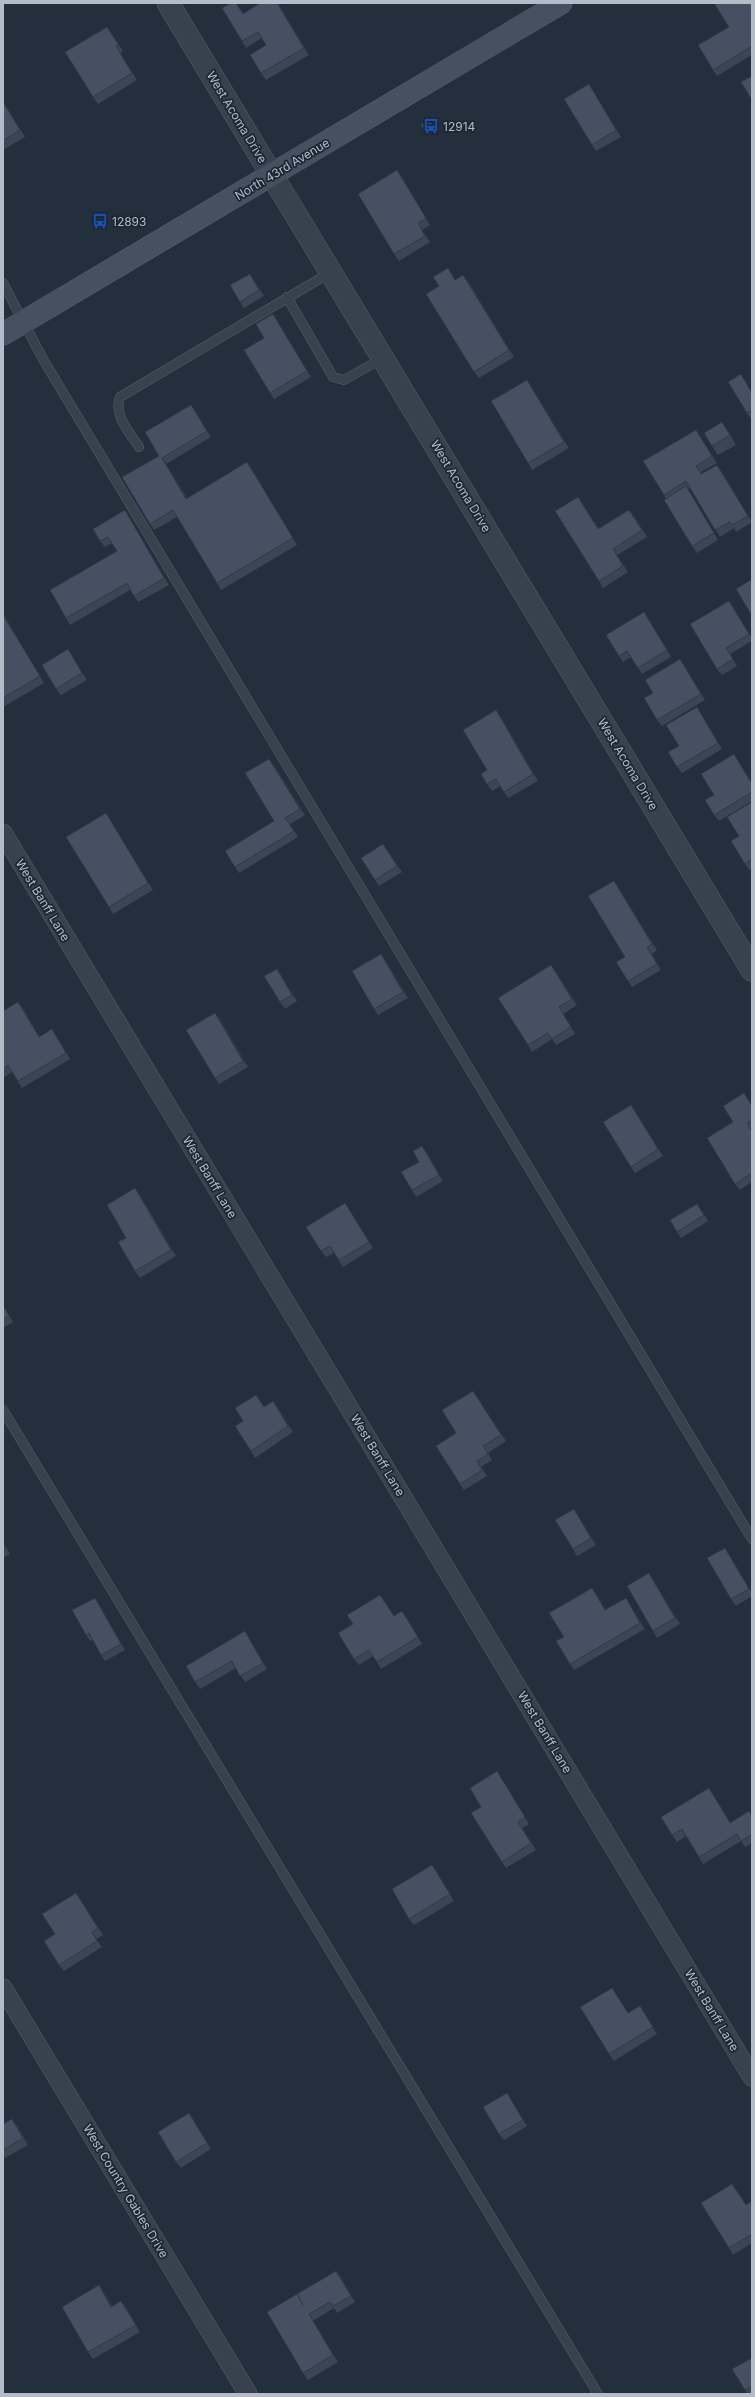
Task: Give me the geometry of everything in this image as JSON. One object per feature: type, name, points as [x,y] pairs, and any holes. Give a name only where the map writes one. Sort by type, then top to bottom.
[{"type":"main road","name":"North 43rd Avenue","points":[[3,334],[561,3]]},
{"type":"street","name":"West Acoma Drive","points":[[168,3],[752,970]]},
{"type":"street","name":"West Banff Lane","points":[[3,833],[752,2077]]},
{"type":"street","name":"West Country Gables Drive","points":[[3,1988],[248,2394]]},
{"type":"lane","points":[[139,447],[119,414],[118,404],[120,397],[286,297],[331,272]]},
{"type":"lane","points":[[3,283],[56,382],[752,1539]]},
{"type":"lane","points":[[286,297],[334,377],[338,380],[344,380],[383,357]]},
{"type":"lane","points":[[3,1410],[598,2394]]},
{"type":"building","points":[[231,3],[236,3],[243,14],[260,3],[277,3],[304,48],[261,73],[250,55],[266,45],[258,32],[242,41],[222,8]]},
{"type":"building","points":[[714,3],[752,3],[752,46],[713,70],[698,45],[729,27]]},
{"type":"building","points":[[107,27],[118,44],[116,46],[132,73],[93,97],[65,52]]},
{"type":"building","points":[[752,76],[752,100],[741,82]]},
{"type":"building","points":[[589,84],[616,130],[592,145],[564,99]]},
{"type":"building","points":[[3,102],[20,130],[3,141]]},
{"type":"building","points":[[429,120],[432,123],[423,128],[421,125]]},
{"type":"building","points":[[397,170],[426,218],[418,223],[425,236],[394,254],[358,194]]},
{"type":"building","points":[[448,268],[455,280],[463,275],[509,350],[474,372],[426,294],[439,286],[433,277]]},
{"type":"building","points":[[250,274],[259,290],[240,302],[230,285]]},
{"type":"building","points":[[273,314],[307,371],[270,393],[244,350],[264,338],[256,324]]},
{"type":"building","points":[[741,374],[752,393],[752,410],[747,413],[728,382]]},
{"type":"building","points":[[527,380],[564,442],[528,463],[491,401]]},
{"type":"building","points":[[191,405],[207,431],[162,458],[186,499],[247,462],[293,538],[217,583],[173,510],[150,524],[122,477],[159,456],[145,432]]},
{"type":"building","points":[[722,422],[730,435],[712,446],[704,433]]},
{"type":"building","points":[[696,430],[712,456],[696,466],[701,474],[717,465],[748,516],[732,525],[730,522],[715,530],[686,481],[664,495],[643,461]]},
{"type":"building","points":[[686,486],[714,533],[692,546],[664,500]]},
{"type":"building","points":[[578,497],[598,529],[629,510],[642,530],[613,549],[623,566],[599,581],[555,511]]},
{"type":"building","points":[[125,510],[164,578],[134,596],[127,583],[66,618],[50,590],[117,551],[108,537],[100,541],[93,529]]},
{"type":"building","points":[[752,579],[752,616],[736,589]]},
{"type":"building","points":[[729,601],[749,634],[726,648],[733,659],[717,669],[690,624]]},
{"type":"building","points":[[644,612],[667,650],[638,668],[627,651],[619,656],[606,635]]},
{"type":"building","points":[[3,615],[40,676],[3,698]]},
{"type":"building","points":[[68,649],[82,673],[56,689],[42,665]]},
{"type":"building","points":[[680,659],[701,694],[657,720],[644,698],[653,693],[645,680]]},
{"type":"building","points":[[697,707],[718,743],[677,767],[668,752],[679,746],[666,725]]},
{"type":"building","points":[[496,710],[533,774],[504,792],[496,779],[487,784],[481,774],[487,770],[463,730]]},
{"type":"building","points":[[734,754],[752,784],[752,792],[714,815],[705,800],[714,795],[701,774]]},
{"type":"building","points":[[269,759],[300,809],[285,818],[294,831],[235,867],[225,851],[274,821],[245,773]]},
{"type":"building","points":[[752,802],[752,859],[745,864],[731,841],[739,836],[727,817]]},
{"type":"building","points":[[106,813],[148,883],[109,907],[66,837]]},
{"type":"building","points":[[383,844],[397,866],[375,880],[361,858]]},
{"type":"building","points":[[614,881],[652,944],[647,947],[657,964],[628,981],[616,962],[625,957],[588,896]]},
{"type":"building","points":[[381,954],[403,992],[374,1009],[352,971]]},
{"type":"building","points":[[551,965],[572,999],[559,1007],[571,1027],[552,1039],[548,1033],[528,1045],[498,998]]},
{"type":"building","points":[[277,969],[292,995],[280,1002],[264,976]]},
{"type":"building","points":[[18,1002],[39,1037],[52,1029],[66,1053],[18,1081],[8,1065],[3,1069],[3,1011]]},
{"type":"building","points":[[215,1013],[243,1061],[215,1078],[186,1030]]},
{"type":"building","points":[[744,1093],[752,1106],[752,1120],[747,1123],[752,1132],[752,1173],[735,1184],[707,1138],[733,1122],[723,1106]]},
{"type":"building","points":[[631,1105],[658,1149],[631,1167],[603,1122]]},
{"type":"building","points":[[422,1146],[439,1175],[412,1190],[401,1172],[419,1162],[413,1151]]},
{"type":"building","points":[[135,1188],[171,1250],[135,1271],[118,1242],[126,1238],[107,1205]]},
{"type":"building","points":[[345,1203],[369,1242],[339,1260],[330,1246],[321,1251],[306,1227]]},
{"type":"building","points":[[697,1204],[704,1215],[677,1232],[670,1220]]},
{"type":"building","points":[[3,1306],[9,1316],[3,1319]]},
{"type":"building","points":[[473,1391],[501,1435],[483,1446],[488,1454],[477,1461],[482,1470],[460,1484],[436,1446],[456,1433],[442,1410]]},
{"type":"building","points":[[256,1395],[264,1407],[273,1401],[288,1426],[251,1451],[235,1426],[243,1421],[235,1408]]},
{"type":"building","points":[[574,1509],[591,1538],[573,1549],[555,1520]]},
{"type":"building","points":[[725,1548],[749,1589],[731,1599],[707,1558]]},
{"type":"building","points":[[649,1573],[675,1618],[653,1631],[627,1586]]},
{"type":"building","points":[[592,1588],[605,1610],[626,1598],[640,1623],[570,1664],[556,1641],[564,1637],[549,1613]]},
{"type":"building","points":[[380,1595],[394,1616],[402,1611],[418,1637],[377,1662],[369,1650],[354,1659],[338,1633],[353,1624],[347,1615]]},
{"type":"building","points":[[95,1598],[121,1644],[101,1655],[89,1633],[86,1635],[72,1610]]},
{"type":"building","points":[[245,1631],[263,1663],[240,1676],[232,1661],[195,1682],[186,1666]]},
{"type":"building","points":[[497,1771],[525,1817],[518,1822],[531,1843],[502,1862],[471,1813],[481,1807],[470,1788]]},
{"type":"building","points":[[709,1788],[730,1823],[749,1811],[752,1817],[752,1834],[741,1841],[737,1834],[699,1857],[682,1829],[672,1835],[661,1817]]},
{"type":"building","points":[[432,1865],[450,1894],[409,1919],[392,1889]]},
{"type":"building","points":[[76,1893],[98,1928],[92,1932],[97,1941],[59,1965],[44,1941],[55,1934],[42,1914]]},
{"type":"building","points":[[612,1988],[628,2013],[640,2006],[653,2027],[609,2054],[580,2007]]},
{"type":"building","points":[[507,2093],[523,2120],[499,2134],[483,2107]]},
{"type":"building","points":[[189,2113],[207,2143],[176,2162],[158,2132]]},
{"type":"building","points":[[12,2119],[23,2138],[3,2150],[3,2124]]},
{"type":"building","points":[[732,2184],[746,2205],[752,2201],[752,2234],[729,2248],[701,2203]]},
{"type":"building","points":[[336,2271],[351,2296],[333,2306],[330,2302],[309,2314],[333,2355],[303,2373],[267,2312]]},
{"type":"building","points":[[99,2285],[111,2307],[121,2301],[136,2325],[88,2352],[62,2307]]},
{"type":"building","points":[[752,2358],[752,2386],[745,2390],[732,2369]]},
{"type":"place","name":"12914","points":[[431,126]]},
{"type":"place","name":"12893","points":[[100,221]]}]
